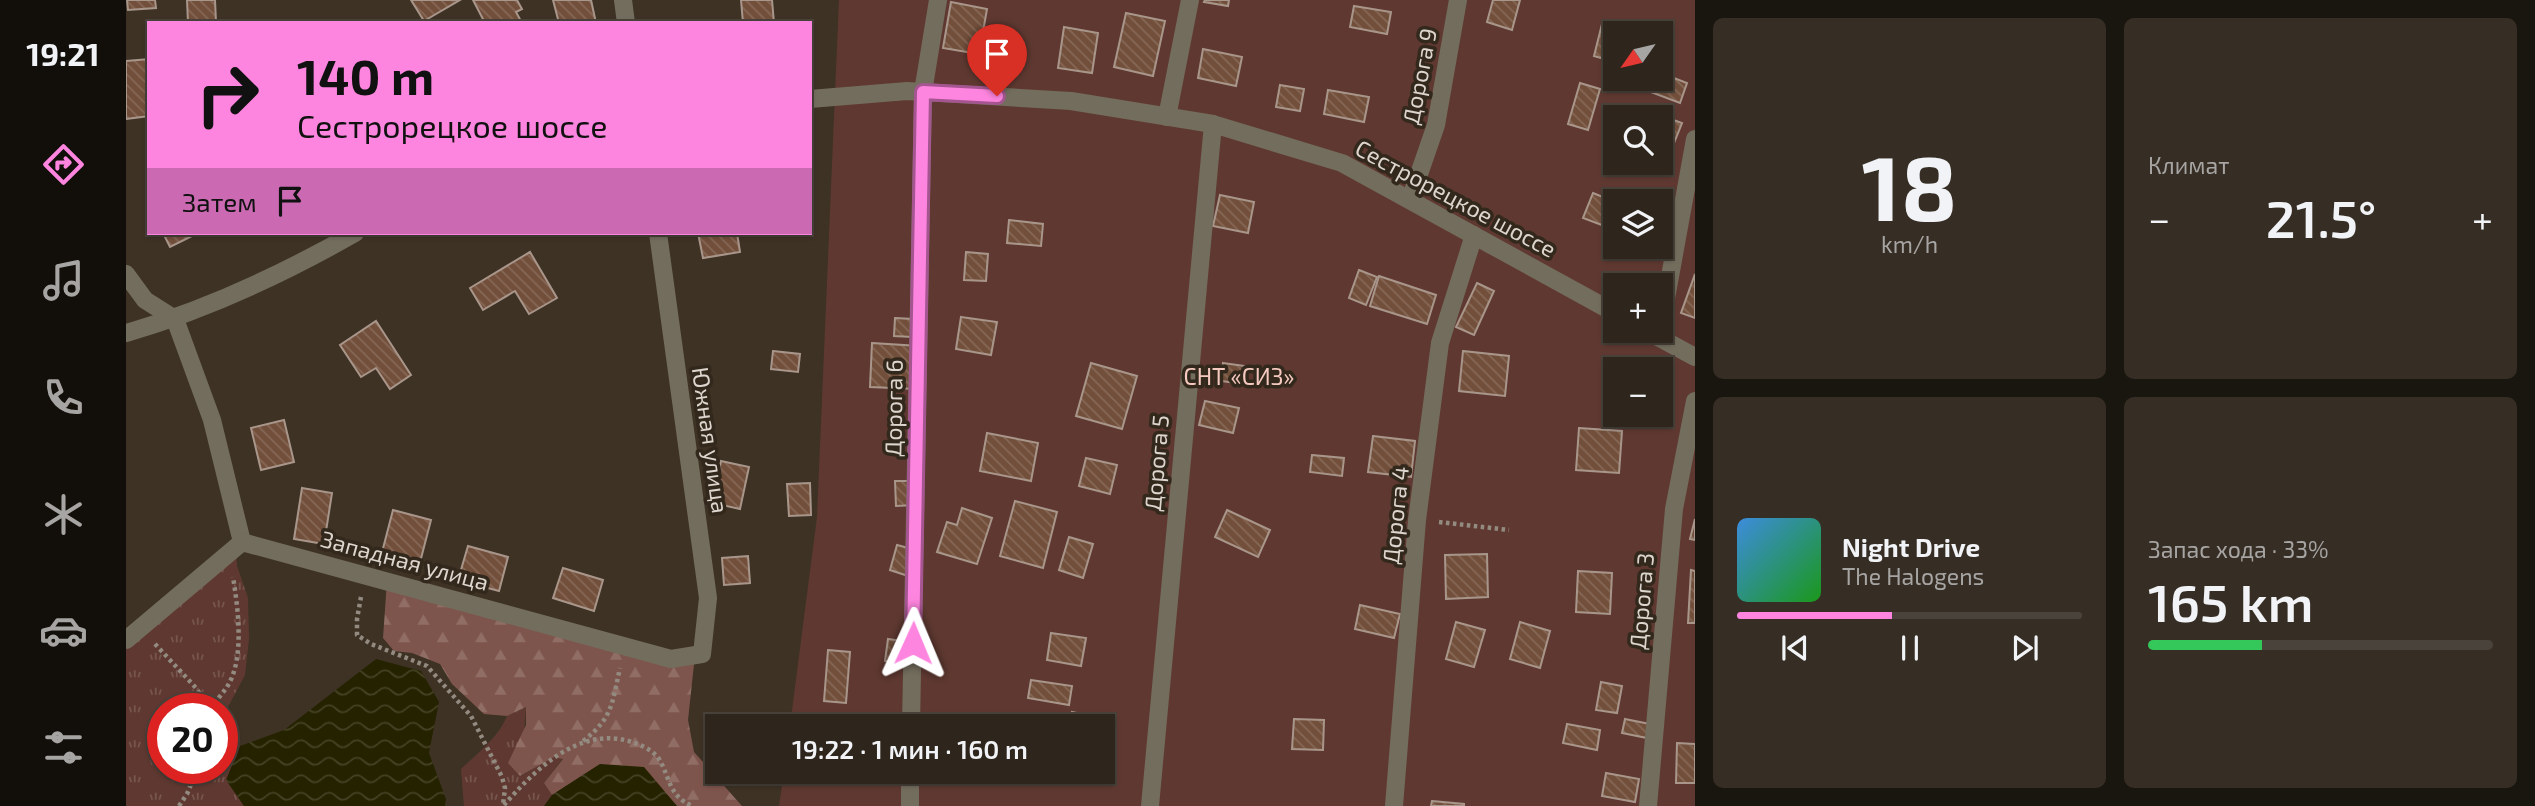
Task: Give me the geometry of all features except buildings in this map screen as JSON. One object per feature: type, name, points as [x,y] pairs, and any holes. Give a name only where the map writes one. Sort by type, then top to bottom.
[{"type":"street","points":[[623,0],[626,21]]},
{"type":"street","name":"Дорога 6","points":[[911,714],[923,92],[938,0]]},
{"type":"street","points":[[1167,117],[1190,0]]},
{"type":"street","name":"Дорога 9","points":[[1410,200],[1436,125],[1458,0]]},
{"type":"street","name":"Сестрорецкое шоссе","points":[[812,99],[923,92],[1071,101],[1213,124],[1342,163],[1603,306]]},
{"type":"street","name":"Дорога 5","points":[[1150,806],[1213,124]]},
{"type":"street","points":[[1668,273],[1695,139]]},
{"type":"street","points":[[126,333],[175,319],[313,257],[352,235]]},
{"type":"street","name":"Южная улица","points":[[657,235],[708,598],[702,654]]},
{"type":"street","name":"Дорога 4","points":[[1394,806],[1417,520],[1440,343],[1474,235]]},
{"type":"street","points":[[126,274],[145,300],[175,319],[212,420],[242,541],[126,640]]},
{"type":"street","points":[[1673,342],[1695,357]]},
{"type":"street","name":"Дорога 3","points":[[1648,806],[1674,509],[1695,401]]},
{"type":"street","name":"Западная улица","points":[[242,541],[671,659],[702,654]]},
{"type":"street","points":[[910,806],[911,784]]},
{"type":"path","points":[[1417,520],[1510,530]]},
{"type":"path","points":[[222,693],[229,685],[235,667],[238,641],[232,571],[223,558]]},
{"type":"path","points":[[365,575],[356,619],[357,635],[371,645],[426,666],[471,716],[502,777],[505,788],[503,806]]},
{"type":"path","points":[[142,626],[157,647],[199,693]]},
{"type":"path","points":[[576,746],[603,725],[611,710],[622,656]]},
{"type":"path","points":[[503,806],[562,750],[604,738],[627,740],[643,746],[658,758],[671,787],[682,802],[691,806]]},
{"type":"path","points":[[179,806],[191,784]]},
{"type":"green space","name":"СНТ «СИЗ»","points":[[839,0],[1695,0],[1695,806],[779,806],[782,784],[1115,784],[1115,714],[792,714],[817,517]]},
{"type":"green space","points":[[236,547],[237,566],[248,598],[249,639],[245,675],[235,693],[147,693],[147,784],[230,784],[244,806],[126,806],[126,640]]},
{"type":"green space","points":[[387,581],[670,659],[695,655],[688,720],[694,752],[705,764],[705,784],[722,784],[742,806],[677,806],[662,790],[600,764],[552,795],[544,783],[563,759],[554,757],[520,776],[508,763],[526,725],[526,707],[507,716],[484,714],[452,684],[440,664],[412,653],[394,651],[383,638]]},
{"type":"green space","points":[[526,707],[521,776],[554,756],[563,758],[544,783],[552,795],[544,806],[464,806],[461,769],[493,738],[507,716]]},
{"type":"water","points":[[376,659],[421,671],[439,702],[429,753],[446,799],[445,806],[244,806],[229,784],[238,784],[240,746],[284,730]]},
{"type":"water","points":[[600,764],[644,767],[677,806],[544,806],[552,795]]},
{"type":"route","points":[[913,643],[923,92],[997,96]]}]
